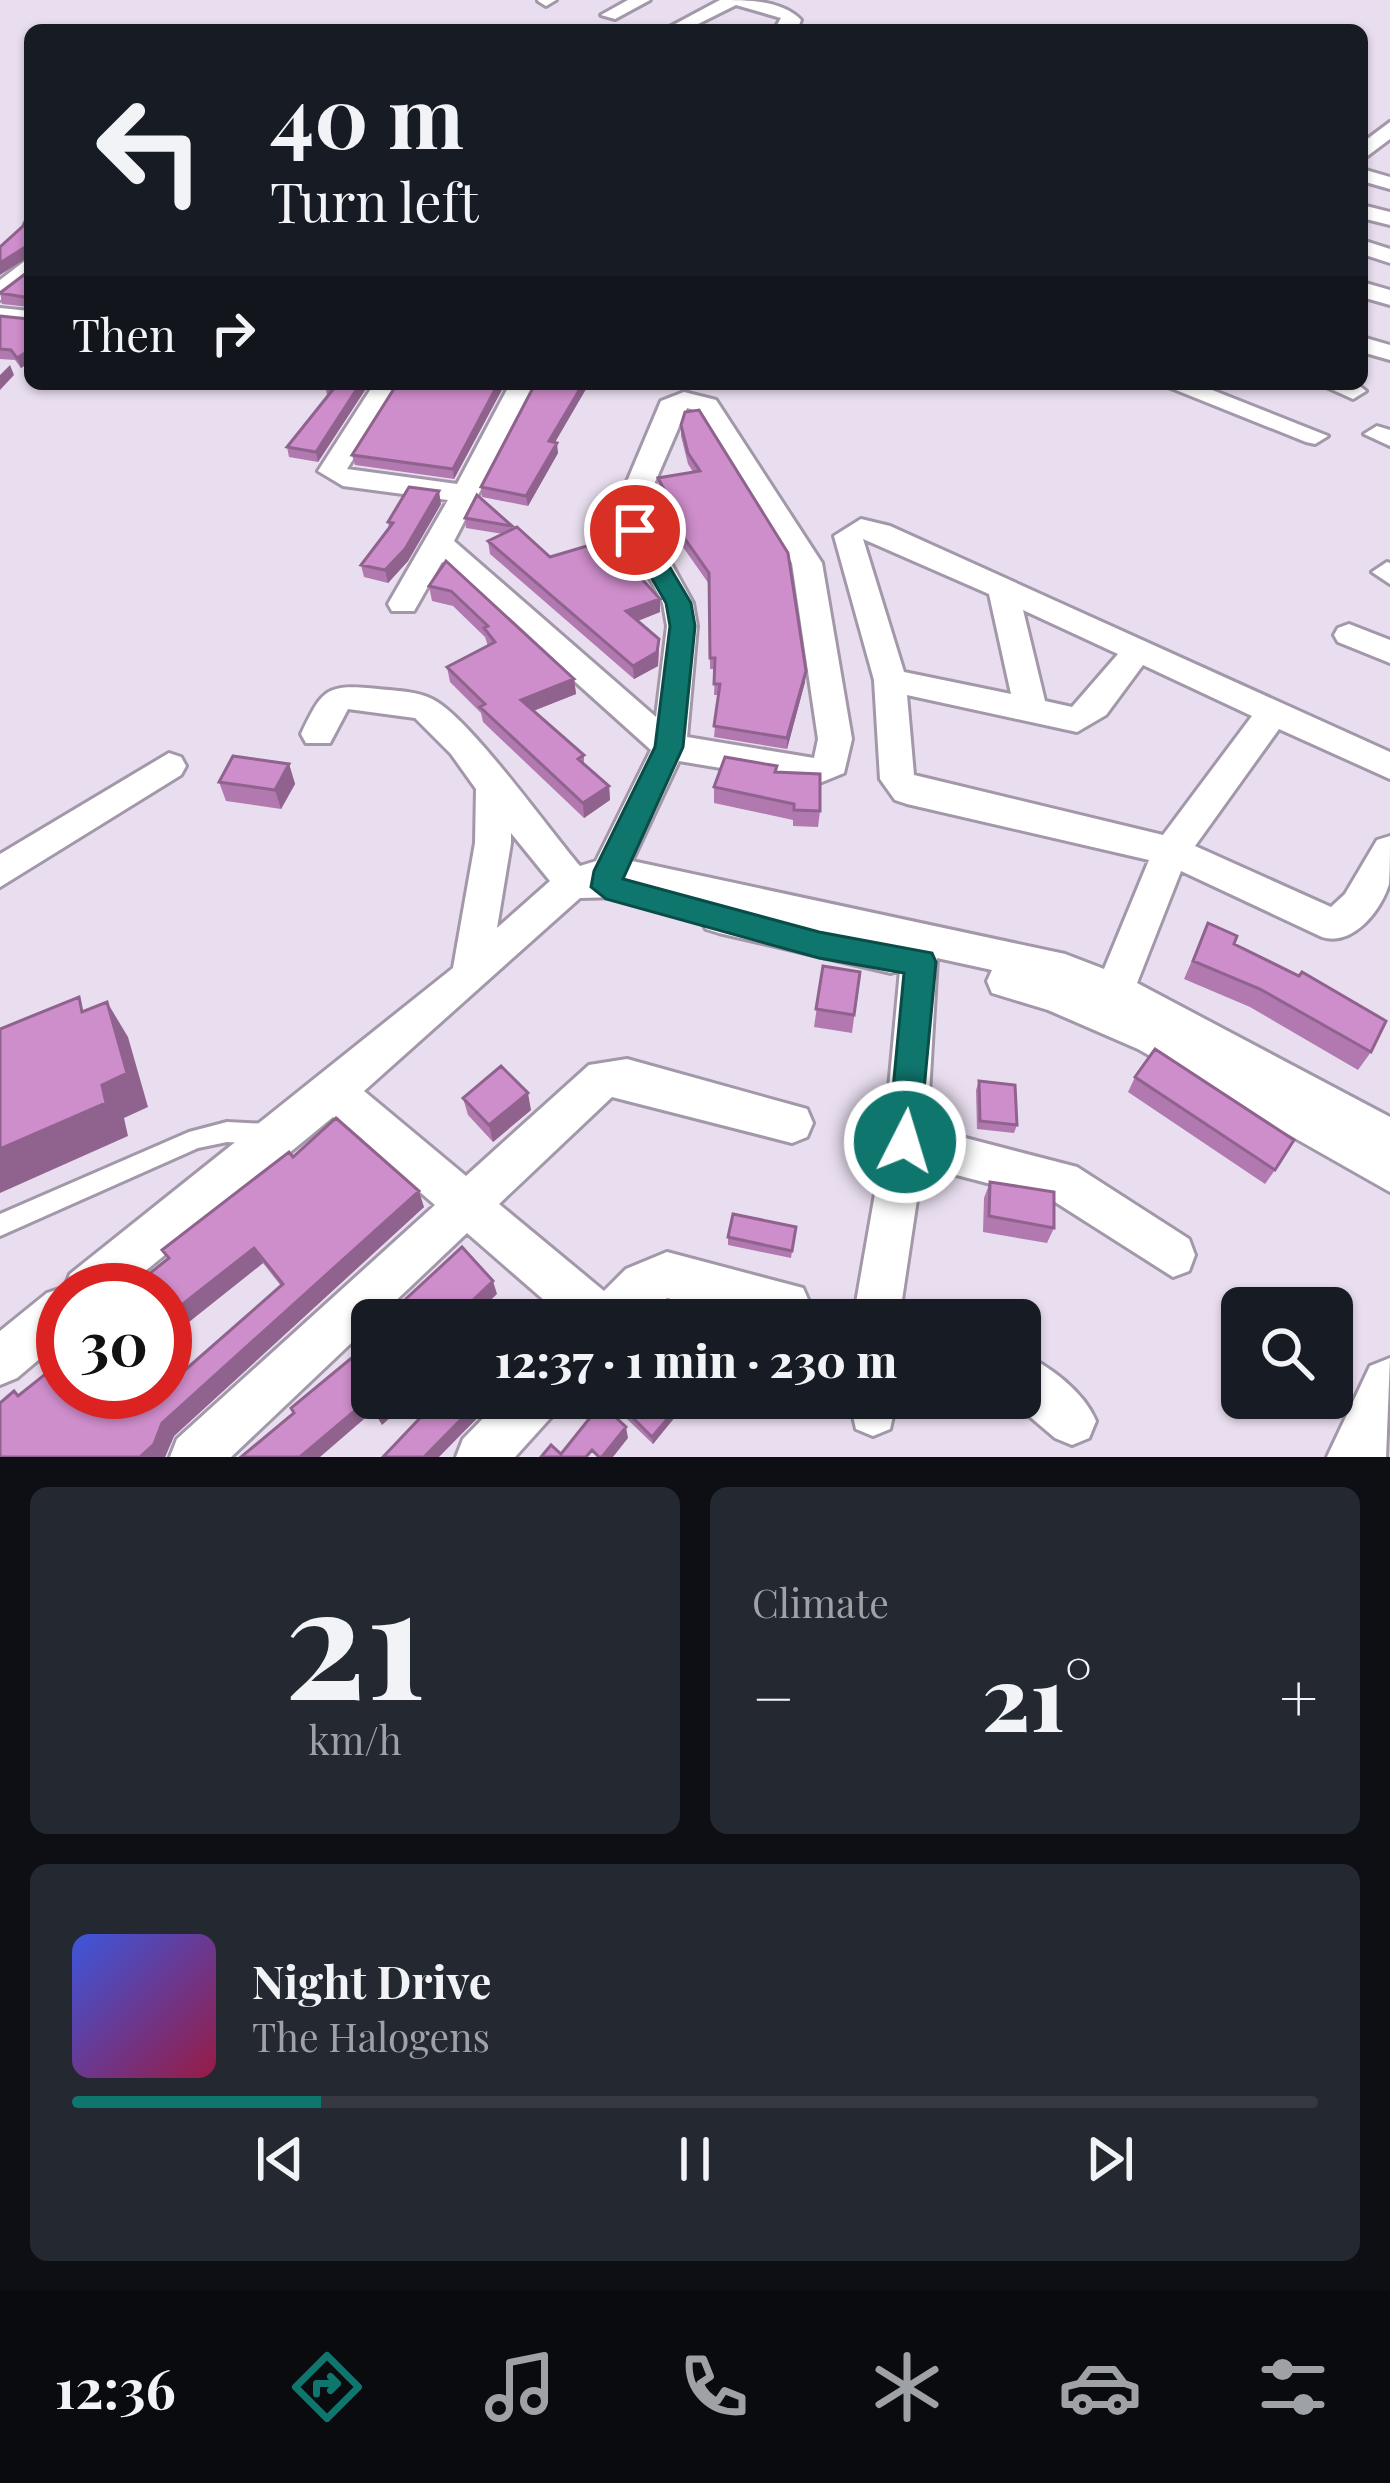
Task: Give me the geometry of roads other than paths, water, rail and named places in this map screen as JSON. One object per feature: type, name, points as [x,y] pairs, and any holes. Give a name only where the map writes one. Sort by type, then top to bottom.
[{"type":"street","points":[[609,14],[642,0]]},
{"type":"street","points":[[686,24],[736,0],[793,17],[787,24]]},
{"type":"street","points":[[1375,150],[1390,128]]},
{"type":"street","points":[[0,293],[24,272]]},
{"type":"street","points":[[383,390],[332,471],[343,478],[462,493]]},
{"type":"street","points":[[404,604],[520,390]]},
{"type":"street","points":[[1190,390],[1315,436]]},
{"type":"street","points":[[119,1263],[415,1027],[471,973],[596,880],[669,747],[680,612],[635,530],[632,503],[670,406],[696,400],[707,405],[807,563],[836,755],[829,768],[817,771],[669,747],[439,543]]},
{"type":"street","points":[[1390,766],[880,532],[852,530],[849,543],[875,614],[890,680],[897,779],[907,791],[1171,850],[1335,926],[1351,916],[1390,850]]},
{"type":"street","points":[[1003,589],[1031,712]]},
{"type":"street","points":[[1349,634],[1390,652]]},
{"type":"street","points":[[890,680],[1071,721],[1086,716],[1136,652]]},
{"type":"street","points":[[318,734],[332,704],[342,697],[417,705],[464,745],[493,787],[596,880],[822,933],[920,962],[1109,1002],[1390,1139]]},
{"type":"street","points":[[1109,1002],[1171,850],[1272,714]]},
{"type":"street","points":[[0,872],[169,766]]},
{"type":"street","points":[[471,973],[493,843],[493,787]]},
{"type":"street","points":[[822,933],[1065,970],[1109,1002],[1390,1172]]},
{"type":"street","points":[[879,1299],[905,1142],[920,962]]},
{"type":"street","points":[[195,1457],[462,1204],[603,1078],[627,1078],[792,1123]]},
{"type":"street","points":[[332,1089],[579,1299]]},
{"type":"street","points":[[905,1142],[1062,1182],[1173,1255]]},
{"type":"street","points":[[628,1299],[643,1285],[667,1275],[766,1299]]},
{"type":"street","points":[[0,1361],[36,1331]]},
{"type":"street","points":[[1356,1457],[1390,1386]]},
{"type":"street","points":[[1041,1395],[1072,1421]]},
{"type":"street","points":[[482,1457],[517,1419]]},
{"type":"lane","points":[[0,1225],[196,1139],[227,1132],[275,1135]]}]
